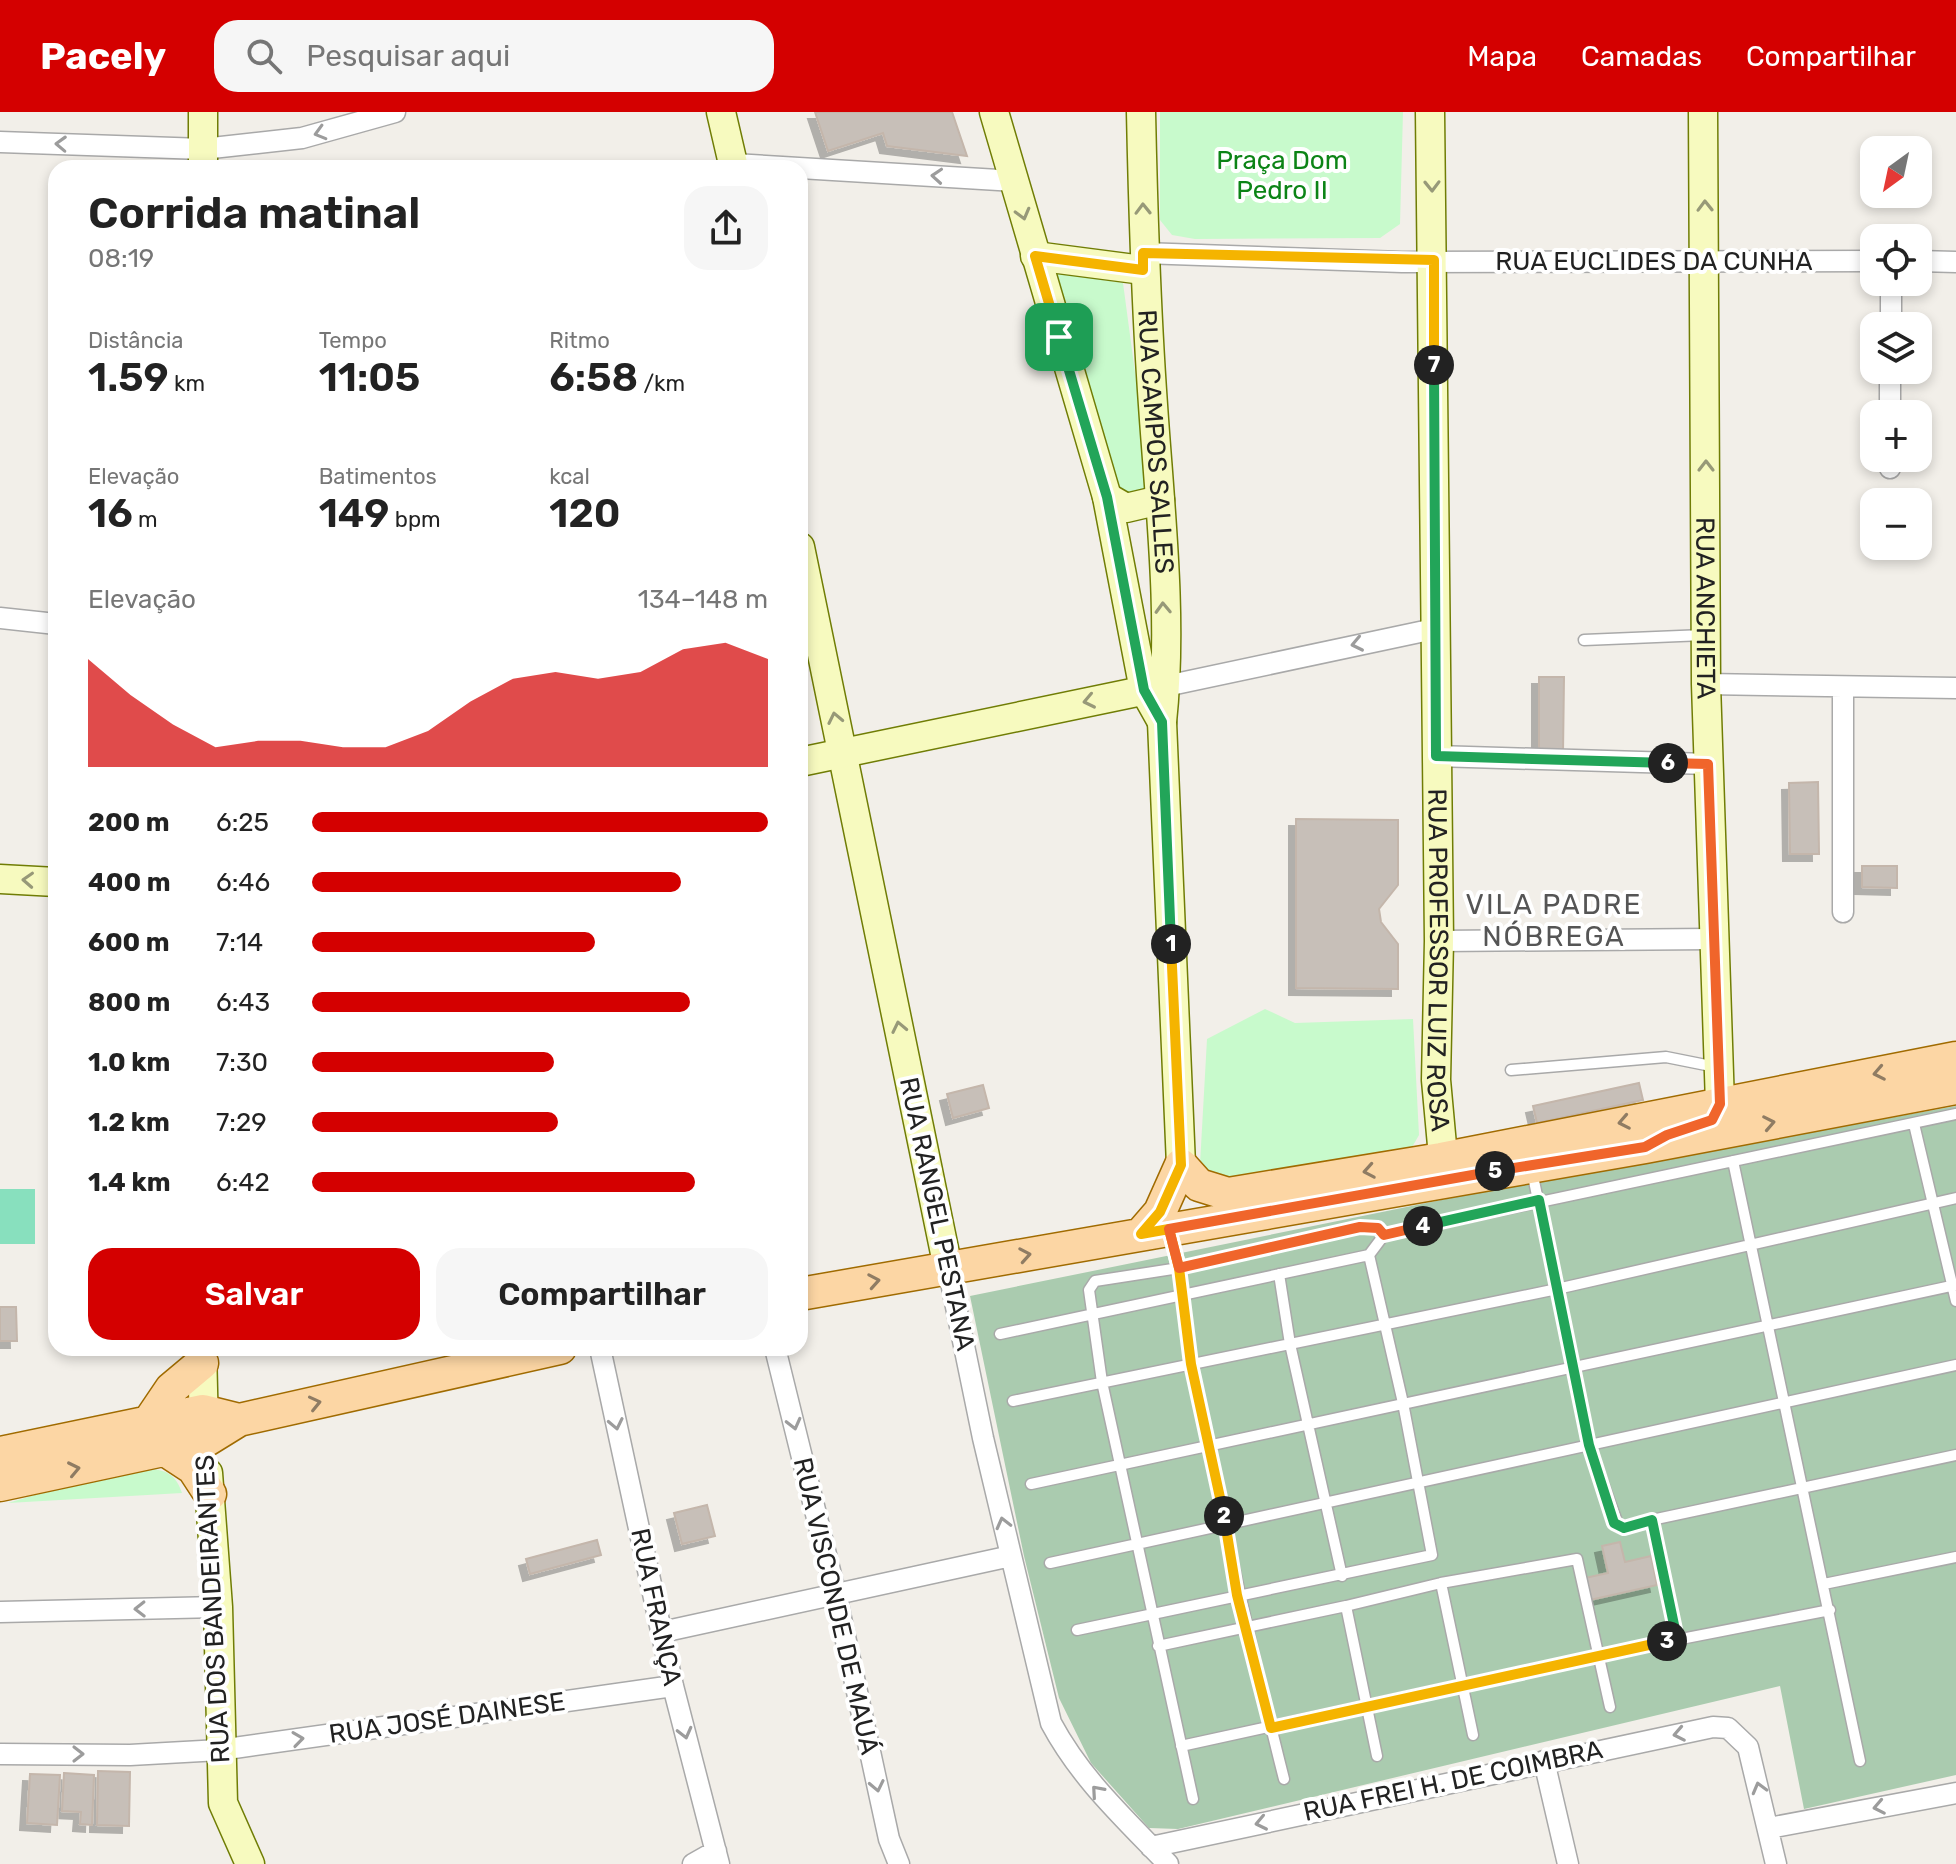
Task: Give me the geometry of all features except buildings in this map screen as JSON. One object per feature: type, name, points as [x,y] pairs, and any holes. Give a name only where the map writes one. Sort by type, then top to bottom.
[{"type":"main road","points":[[203,112],[203,159]]},
{"type":"main road","points":[[721,112],[733,160]]},
{"type":"main road","points":[[808,760],[1155,688],[1107,497],[994,112]]},
{"type":"main road","name":"RUA CAMPOS SALLES","points":[[1141,112],[1143,262],[1160,500],[1155,688],[1162,722],[1181,1165]]},
{"type":"main road","name":"RUA PROFESSOR LUIZ ROSA","points":[[1430,112],[1439,941],[1436,1080],[1443,1169]]},
{"type":"main road","name":"RUA ANCHIETA","points":[[1703,112],[1706,684],[1720,1104]]},
{"type":"main road","points":[[1035,256],[1143,262]]},
{"type":"main road","points":[[1107,497],[1126,508],[1160,500]]},
{"type":"main road","name":"RUA RANGEL PESTANA","points":[[808,586],[948,1268]]},
{"type":"main road","points":[[0,879],[48,882]]},
{"type":"main road","points":[[808,1293],[1155,1232],[1720,1104],[1956,1058]]},
{"type":"main road","points":[[1155,1232],[1160,1212],[1181,1165],[1199,1185],[1228,1194],[1645,1147],[1956,1088]]},
{"type":"main road","points":[[1645,1147],[1667,1135],[1712,1120],[1720,1104]]},
{"type":"main road","points":[[150,1438],[171,1389],[202,1356]]},
{"type":"main road","name":"RUA DOS BANDEIRANTES","points":[[202,1356],[204,1426],[218,1607],[223,1803],[250,1864]]},
{"type":"main road","points":[[0,1485],[150,1438],[524,1356]]},
{"type":"main road","points":[[0,1453],[150,1438],[193,1468],[210,1494]]},
{"type":"street","points":[[0,142],[203,159],[302,138],[395,112]]},
{"type":"street","points":[[808,170],[1015,181]]},
{"type":"street","name":"RUA EUCLIDES DA CUNHA","points":[[1143,262],[1860,261]]},
{"type":"street","points":[[1932,261],[1956,262]]},
{"type":"street","points":[[0,618],[48,623]]},
{"type":"street","points":[[1155,688],[1434,629]]},
{"type":"street","points":[[1706,684],[1956,688]]},
{"type":"street","points":[[1843,687],[1843,912]]},
{"type":"street","points":[[1436,756],[1708,764]]},
{"type":"street","points":[[1439,941],[1713,939]]},
{"type":"street","name":"RUA RANGEL PESTANA","points":[[948,1268],[983,1438],[1051,1723],[1087,1780],[1168,1864]]},
{"type":"street","name":"RUA FRANÇA","points":[[602,1356],[673,1686],[717,1857]]},
{"type":"street","name":"RUA VISCONDE DE MAUÁ","points":[[777,1356],[836,1595],[889,1839],[899,1864]]},
{"type":"street","points":[[662,1632],[1011,1556]]},
{"type":"street","points":[[0,1612],[218,1607]]},
{"type":"street","name":"RUA JOSÉ DAINESE","points":[[0,1754],[130,1755],[220,1750],[673,1686]]},
{"type":"street","name":"RUA FREI H. DE COIMBRA","points":[[1151,1847],[1713,1727],[1728,1728],[1748,1747],[1769,1828]]},
{"type":"street","points":[[1544,1761],[1568,1864]]},
{"type":"street","points":[[1776,1864],[1769,1828],[1956,1793]]},
{"type":"street","points":[[693,1864],[717,1857]]},
{"type":"lane","points":[[1584,640],[1706,634]]},
{"type":"lane","points":[[1511,1070],[1666,1057],[1718,1068]]},
{"type":"lane","points":[[1000,1334],[1369,1255],[1384,1235],[1956,1114]]},
{"type":"lane","points":[[1914,1124],[1932,1205],[1955,1285],[1956,1301]]},
{"type":"lane","points":[[1733,1161],[1860,1761]]},
{"type":"lane","points":[[1534,1181],[1589,1445],[1614,1523],[1624,1528],[1956,1455]]},
{"type":"lane","points":[[1013,1401],[1557,1289],[1956,1198]]},
{"type":"lane","points":[[1193,1799],[1135,1544],[1121,1463],[1102,1382],[1089,1290],[1095,1281],[1179,1268],[1360,1227],[1378,1228],[1384,1235]]},
{"type":"lane","points":[[1155,1232],[1179,1268],[1191,1364],[1226,1523],[1237,1595],[1284,1779]]},
{"type":"lane","points":[[1077,1630],[1432,1555],[1403,1403],[1369,1255]]},
{"type":"lane","points":[[1279,1274],[1290,1344],[1342,1576]]},
{"type":"lane","points":[[1031,1484],[1307,1423],[1768,1328],[1955,1285]]},
{"type":"lane","points":[[1050,1563],[1956,1365]]},
{"type":"lane","points":[[1652,1520],[1677,1639]]},
{"type":"lane","points":[[1824,1584],[1956,1557]]},
{"type":"lane","points":[[1158,1646],[1441,1583],[1577,1559],[1610,1707]]},
{"type":"lane","points":[[1441,1583],[1473,1735]]},
{"type":"lane","points":[[1346,1606],[1377,1756]]},
{"type":"lane","points":[[1181,1746],[1599,1655],[1830,1610]]},
{"type":"green space","name":"Praça Dom Pedro II","points":[[1160,112],[1403,112],[1400,224],[1380,238],[1195,239],[1172,235],[1160,220]]},
{"type":"green space","points":[[1052,272],[1123,283],[1150,484],[1140,496],[1122,493],[1112,474]]},
{"type":"green space","points":[[1265,1009],[1295,1023],[1413,1019],[1419,1135],[1411,1149],[1394,1156],[1199,1182],[1207,1039]]},
{"type":"green space","points":[[1956,1106],[1956,1775],[1804,1809],[1780,1686],[1178,1829],[1149,1828],[1091,1763],[1059,1698],[1024,1556],[970,1296],[1534,1181]]},
{"type":"green space","points":[[0,1189],[35,1189],[35,1244],[0,1244]]},
{"type":"green space","points":[[146,1469],[169,1474],[177,1481],[182,1493],[8,1503],[75,1483]]},
{"type":"district","name":"VILA PADRE NÓBREGA","points":[[1554,920]]},
{"type":"route","points":[[1059,337],[1035,256],[1143,270],[1143,253],[1402,262],[1434,260],[1436,756],[1708,764],[1720,1104],[1712,1120],[1667,1135],[1645,1147],[1169,1229],[1176,1255],[1179,1268],[1360,1227],[1378,1228],[1384,1235],[1539,1200],[1589,1445],[1614,1523],[1624,1528],[1652,1520],[1677,1639],[1271,1728],[1237,1595],[1226,1523],[1191,1364],[1179,1268],[1169,1229],[1141,1234],[1160,1212],[1181,1165],[1162,722],[1144,690],[1107,497],[1059,337]]}]
